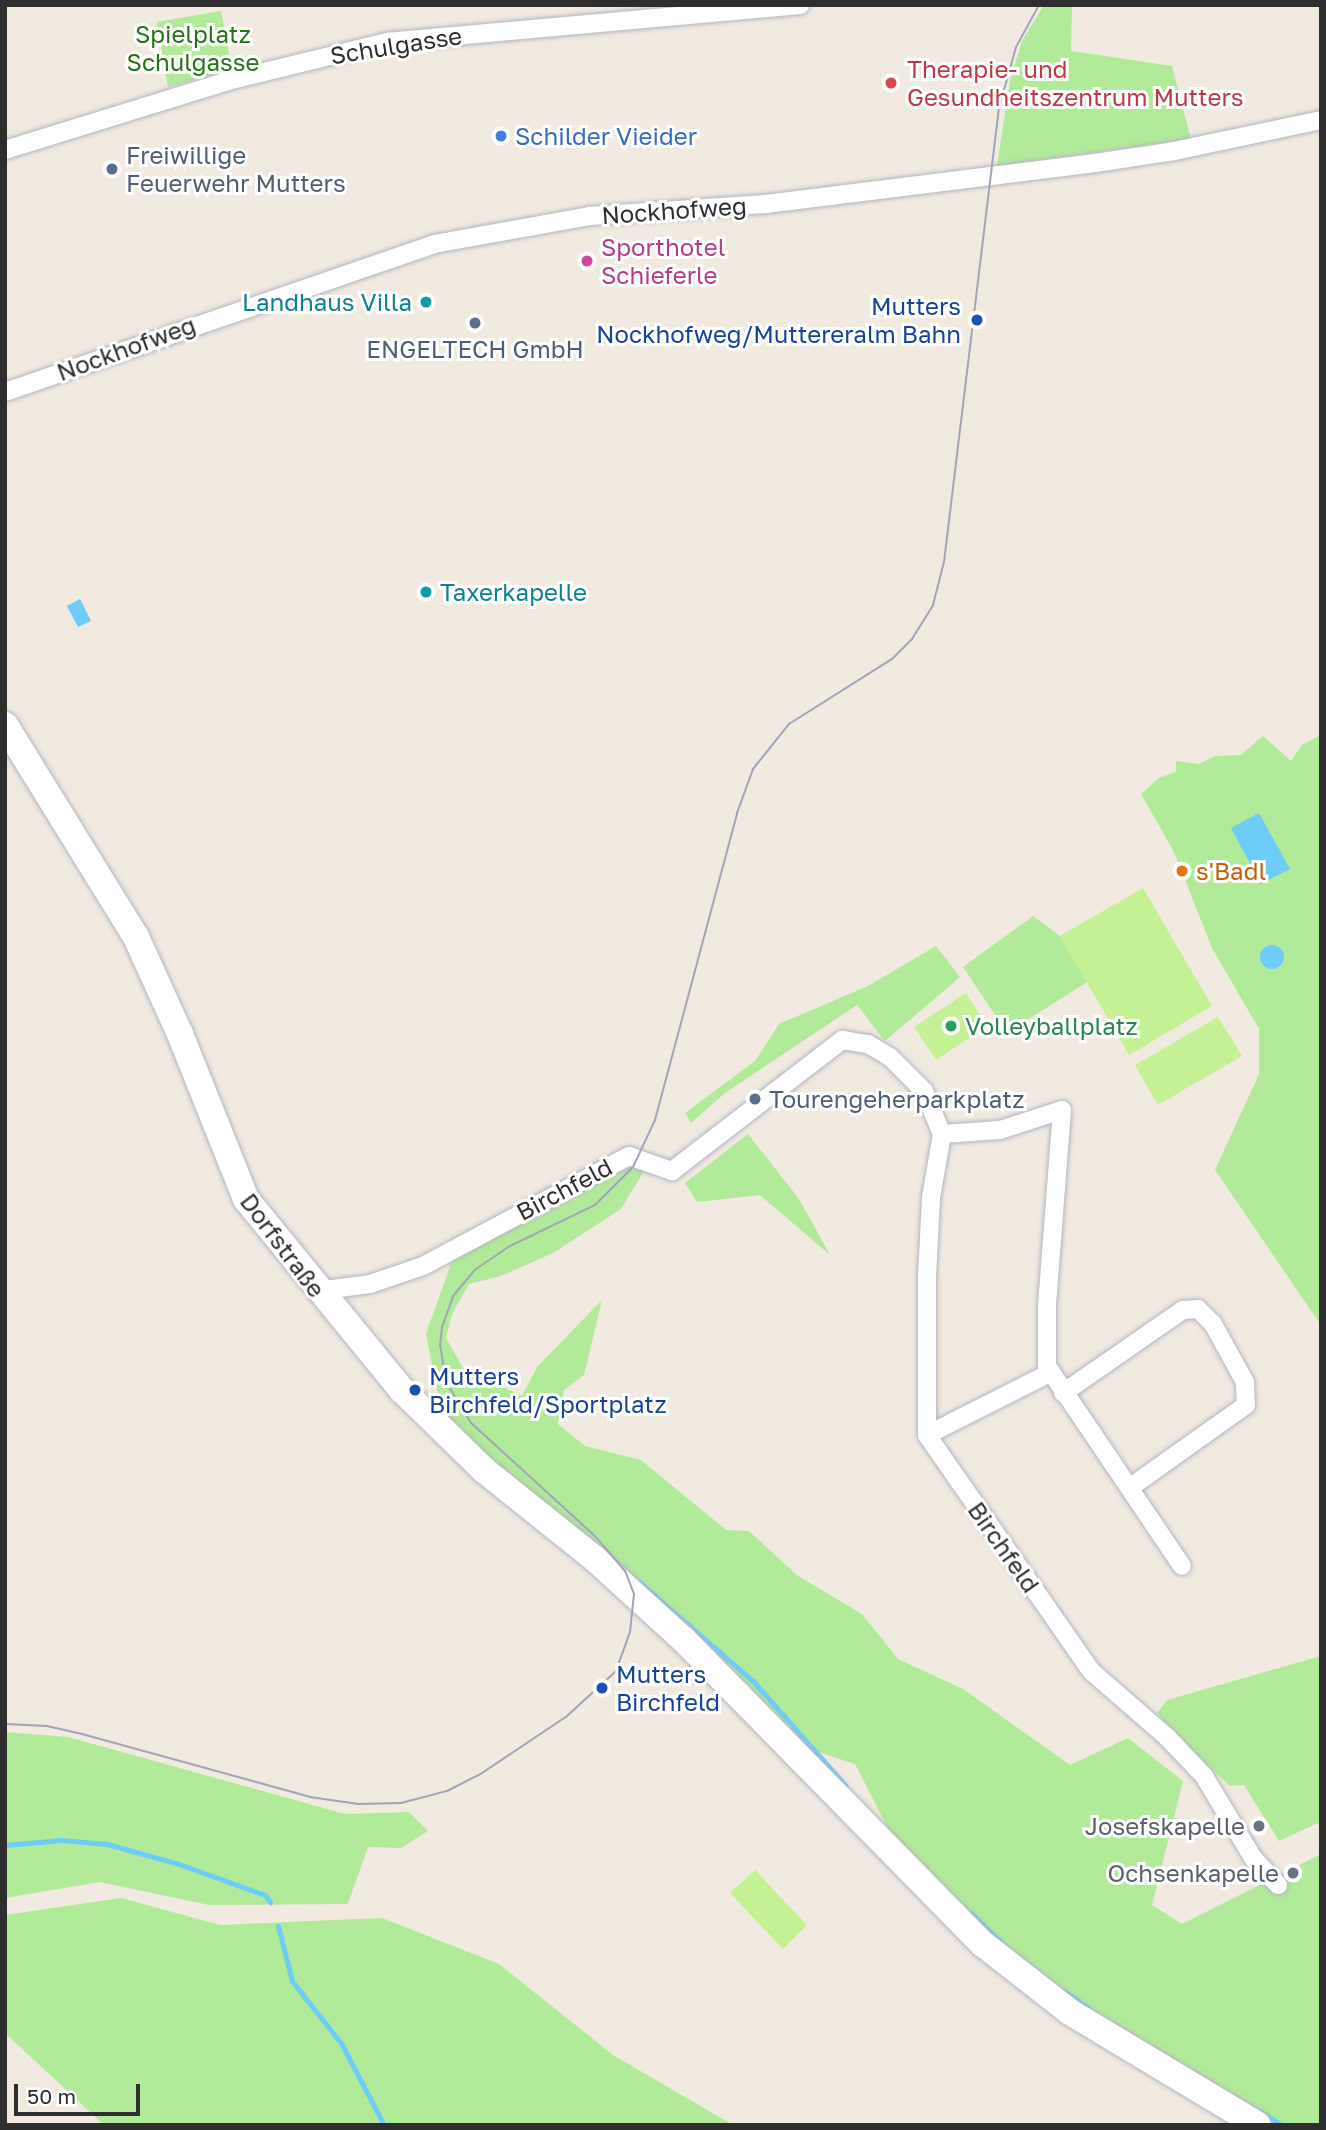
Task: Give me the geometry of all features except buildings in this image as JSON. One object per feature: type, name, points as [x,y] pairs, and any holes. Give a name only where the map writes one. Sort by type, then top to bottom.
[{"type":"main road","name":"Dorfstraße","points":[[5,725],[136,937],[180,1034],[246,1199],[317,1291],[446,1435],[642,1601],[1000,1959],[1070,2012],[1258,2125]]},
{"type":"street","name":"Schulgasse","points":[[5,150],[235,79],[387,42],[800,5]]},
{"type":"street","name":"Nockhofweg","points":[[5,392],[434,244],[589,216],[766,204],[1148,155],[1321,120]]},
{"type":"street","name":"Birchfeld","points":[[317,1291],[370,1284],[423,1266],[629,1156],[673,1171],[842,1040],[868,1044],[890,1057],[924,1091],[942,1134],[927,1276],[927,1435],[1091,1671],[1204,1776],[1253,1858],[1278,1885]]},
{"type":"street","points":[[942,1134],[1000,1130],[1062,1110],[1047,1304],[1045,1351],[1050,1373],[1182,1566]]},
{"type":"street","points":[[1063,1393],[1183,1310],[1198,1310],[1213,1324],[1245,1382],[1246,1405],[1129,1488]]},
{"type":"street","points":[[927,1435],[1050,1373]]},
{"type":"green space","points":[[1044,5],[1072,5],[1071,51],[1172,66],[1191,139],[997,166],[1010,81],[1022,41]]},
{"type":"green space","name":"Spielplatz Schulgasse","points":[[221,11],[232,70],[168,87],[157,22]]},
{"type":"green space","points":[[1321,735],[1321,1325],[1215,1170],[1259,1074],[1259,1029],[1212,948],[1174,852],[1141,794],[1159,778],[1176,772],[1176,761],[1199,764],[1215,756],[1241,755],[1263,736],[1291,761],[1302,745]]},
{"type":"green space","points":[[1143,888],[1212,1006],[1129,1055],[1060,936]]},
{"type":"green space","points":[[1033,916],[1060,936],[1087,982],[1007,1033],[963,967]]},
{"type":"green space","points":[[936,946],[960,977],[885,1041],[857,1005],[725,1093],[691,1123],[685,1113],[755,1061],[779,1024],[868,986]]},
{"type":"green space","name":"Volleyballplatz","points":[[966,993],[987,1026],[936,1060],[914,1027]]},
{"type":"green space","points":[[1218,1017],[1242,1056],[1158,1105],[1135,1065]]},
{"type":"green space","points":[[748,1134],[799,1199],[830,1255],[760,1195],[697,1202],[685,1183]]},
{"type":"green space","points":[[619,1166],[644,1171],[621,1209],[553,1253],[501,1276],[469,1284],[452,1314],[446,1338],[463,1368],[522,1396],[537,1367],[602,1300],[584,1375],[564,1390],[558,1424],[585,1446],[641,1460],[726,1530],[749,1531],[798,1576],[862,1614],[898,1659],[963,1689],[1070,1765],[1128,1738],[1183,1781],[1152,1905],[1182,1924],[1321,1854],[1321,2125],[1261,2125],[1105,2022],[1020,1959],[901,1854],[855,1764],[803,1747],[443,1421],[426,1334],[453,1258]]},
{"type":"green space","points":[[1321,1656],[1321,1827],[1318,1823],[1279,1841],[1244,1785],[1230,1786],[1163,1724],[1158,1712],[1167,1700]]},
{"type":"green space","points":[[5,1732],[68,1737],[345,1814],[409,1812],[428,1831],[401,1848],[368,1847],[348,1904],[209,1905],[100,1882],[5,1898]]},
{"type":"green space","points":[[755,1870],[807,1925],[783,1949],[730,1893]]},
{"type":"green space","points":[[121,1898],[220,1925],[382,1918],[499,1964],[613,2055],[733,2125],[104,2125],[5,2033],[5,1915]]},
{"type":"water","points":[[80,599],[91,621],[78,627],[67,606]]},
{"type":"water","points":[[1259,813],[1290,869],[1261,884],[1231,828]]},
{"type":"water","points":[[1272,945],[1283,952],[1284,957],[1277,968],[1272,969],[1261,962],[1260,957],[1267,946]]},
{"type":"waterway","points":[[639,1582],[753,1681],[846,1786]]},
{"type":"waterway","points":[[5,1845],[61,1840],[107,1844],[179,1864],[265,1895],[270,1902]]},
{"type":"waterway","points":[[971,1913],[1001,1942]]},
{"type":"waterway","points":[[278,1926],[292,1981],[341,2043],[384,2125]]},
{"type":"waterway","points":[[1064,1991],[1088,2008]]},
{"type":"waterway","points":[[1261,2112],[1282,2125]]},
{"type":"tram line","points":[[5,1724],[47,1726],[82,1734],[310,1797],[358,1804],[401,1803],[447,1791],[482,1773],[567,1716],[616,1671],[630,1632],[634,1594],[625,1571],[596,1537],[471,1423],[446,1382],[440,1346],[442,1327],[453,1296],[476,1269],[510,1246],[595,1205],[633,1167],[655,1120],[737,813],[753,769],[789,724],[892,659],[912,639],[933,605],[944,562],[999,108],[1016,47],[1039,5]]},
{"type":"place","name":"Therapie- und Gesundheitszentrum Mutters","points":[[891,83]]},
{"type":"place","name":"Schilder Vieider","points":[[501,136]]},
{"type":"place","name":"Freiwillige Feuerwehr Mutters","points":[[112,169]]},
{"type":"place","name":"Sporthotel Schieferle","points":[[587,261]]},
{"type":"place","name":"Landhaus Villa","points":[[426,302]]},
{"type":"place","name":"Mutters Nockhofweg/Muttereralm Bahn","points":[[977,320]]},
{"type":"place","name":"ENGELTECH GmbH","points":[[475,323]]},
{"type":"place","name":"Taxerkapelle","points":[[426,592]]},
{"type":"place","name":"s'Badl","points":[[1182,871]]},
{"type":"place","name":"Volleyballplatz","points":[[951,1026]]},
{"type":"place","name":"Tourengeherparkplatz","points":[[755,1099]]},
{"type":"place","name":"Mutters Birchfeld/Sportplatz","points":[[415,1390]]},
{"type":"place","name":"Mutters Birchfeld","points":[[602,1688]]},
{"type":"place","name":"Josefskapelle","points":[[1259,1826]]},
{"type":"place","name":"Ochsenkapelle","points":[[1293,1873]]}]
